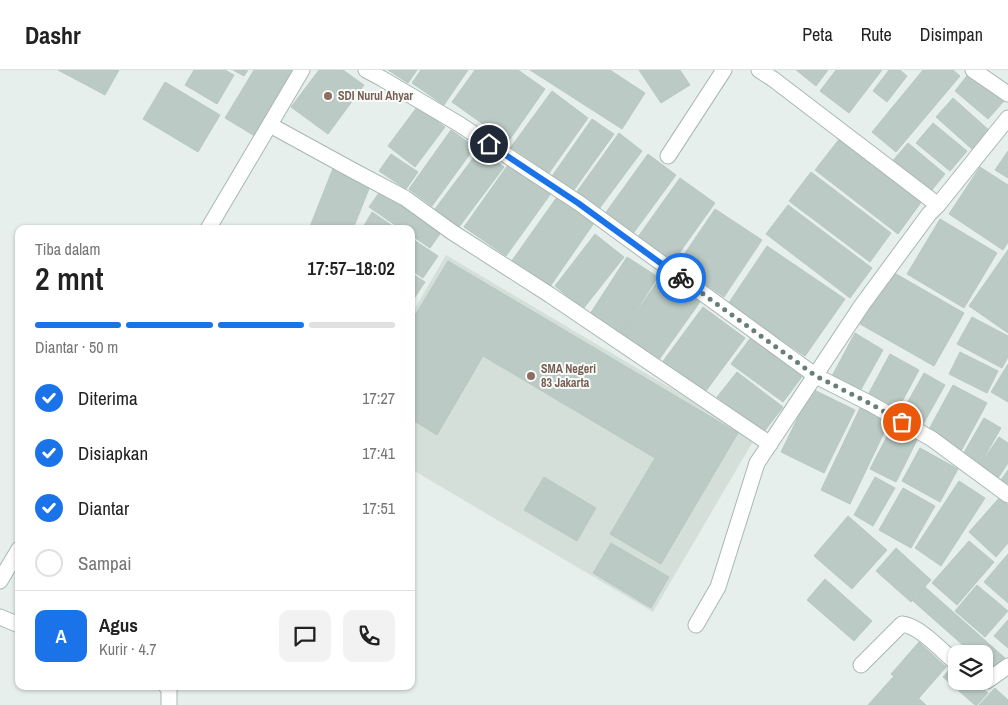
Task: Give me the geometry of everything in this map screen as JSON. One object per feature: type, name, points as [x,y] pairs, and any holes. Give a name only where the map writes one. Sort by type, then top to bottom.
[{"type":"street","points":[[210,225],[302,70]]},
{"type":"street","points":[[366,70],[459,124],[578,203],[816,376],[871,404],[932,440],[1008,494]]},
{"type":"street","points":[[668,156],[724,70]]},
{"type":"street","points":[[759,70],[938,205]]},
{"type":"street","points":[[973,70],[1008,94]]},
{"type":"street","points":[[696,625],[718,587],[757,463],[862,305],[924,222],[1008,118]]},
{"type":"street","points":[[270,124],[405,198],[452,232],[550,295],[770,444]]},
{"type":"street","points":[[0,580],[15,556]]},
{"type":"street","points":[[0,617],[15,623]]},
{"type":"street","points":[[861,665],[902,624],[908,624],[918,629],[948,656]]},
{"type":"street","points":[[993,677],[1008,666]]},
{"type":"street","points":[[168,690],[169,705]]},
{"type":"shaded area","name":"SMA Negeri 83 Jakarta","points":[[446,255],[755,438],[653,612],[415,471],[415,308]]},
{"type":"building","points":[[58,70],[119,70],[105,95]]},
{"type":"building","points":[[194,70],[225,70],[234,75],[217,104],[185,85]]},
{"type":"building","points":[[233,70],[248,70],[244,76]]},
{"type":"building","points":[[254,70],[298,70],[258,138],[225,118]]},
{"type":"building","name":"SDI Nurul Ahyar","points":[[319,70],[343,70],[364,85],[328,134],[291,107]]},
{"type":"building","points":[[388,70],[417,70],[408,83]]},
{"type":"building","points":[[421,70],[468,70],[444,105],[412,83]]},
{"type":"building","points":[[475,70],[518,70],[545,89],[508,142],[452,102]]},
{"type":"building","points":[[530,70],[610,70],[645,93],[622,129]]},
{"type":"building","points":[[639,70],[680,70],[690,85],[661,103]]},
{"type":"building","points":[[796,70],[828,70],[816,86]]},
{"type":"building","points":[[836,70],[882,70],[849,113],[820,91]]},
{"type":"building","points":[[889,70],[900,70],[907,76],[887,102],[873,91]]},
{"type":"building","points":[[923,70],[953,70],[960,76],[896,152],[872,132]]},
{"type":"building","points":[[970,72],[1004,101],[988,119],[955,91]]},
{"type":"building","points":[[165,82],[220,115],[198,152],[143,119]]},
{"type":"building","points":[[552,91],[588,118],[549,173],[511,147]]},
{"type":"building","points":[[953,98],[990,131],[973,150],[936,117]]},
{"type":"building","points":[[417,107],[445,127],[415,167],[388,146]]},
{"type":"building","points":[[592,119],[614,134],[571,194],[550,179]]},
{"type":"building","points":[[933,123],[967,151],[950,171],[916,143]]},
{"type":"building","points":[[451,130],[475,147],[432,206],[409,189]]},
{"type":"building","points":[[619,133],[642,151],[599,209],[576,193]]},
{"type":"building","points":[[840,138],[922,201],[898,234],[815,170]]},
{"type":"building","points":[[908,143],[945,174],[927,196],[890,164]]},
{"type":"building","points":[[480,149],[504,167],[459,227],[435,209]]},
{"type":"building","points":[[1008,151],[1008,178],[995,170]]},
{"type":"building","points":[[391,154],[418,172],[406,189],[379,171]]},
{"type":"building","points":[[648,154],[676,175],[632,235],[604,215]]},
{"type":"building","points":[[510,162],[552,192],[506,256],[464,227]]},
{"type":"building","points":[[334,166],[372,181],[355,225],[311,225]]},
{"type":"building","points":[[980,167],[1008,185],[1008,242],[1003,250],[949,214]]},
{"type":"building","points":[[811,172],[891,233],[870,262],[789,201]]},
{"type":"building","points":[[680,178],[715,203],[670,266],[635,241]]},
{"type":"building","points":[[381,190],[442,231],[430,248],[415,238],[415,225],[395,225],[369,207]]},
{"type":"building","points":[[557,197],[594,223],[549,288],[511,262]]},
{"type":"building","points":[[788,205],[872,268],[850,298],[766,234]]},
{"type":"building","points":[[715,209],[762,240],[724,297],[677,265]]},
{"type":"building","points":[[372,212],[391,225],[364,225]]},
{"type":"building","points":[[940,219],[997,253],[964,308],[907,274]]},
{"type":"building","points":[[595,234],[624,257],[583,309],[555,286]]},
{"type":"building","points":[[415,241],[438,256],[423,278],[415,273]]},
{"type":"building","points":[[767,246],[845,299],[805,356],[728,304]]},
{"type":"building","points":[[1008,250],[1008,333],[969,306]]},
{"type":"building","points":[[627,257],[658,277],[621,334],[590,314]]},
{"type":"building","points":[[448,261],[738,433],[661,564],[610,534],[655,458],[483,356],[437,435],[415,421],[415,315]]},
{"type":"building","points":[[891,271],[964,313],[934,366],[860,324]]},
{"type":"building","points":[[662,275],[700,302],[658,361],[621,334]]},
{"type":"building","points":[[415,276],[425,282],[415,297]]},
{"type":"building","points":[[703,307],[745,338],[703,395],[661,364]]},
{"type":"building","points":[[972,317],[1008,336],[1008,357],[1002,368],[957,344]]},
{"type":"building","points":[[855,333],[883,350],[859,393],[831,378]]},
{"type":"building","points":[[752,336],[804,374],[783,402],[731,364]]},
{"type":"building","points":[[960,352],[998,371],[987,393],[949,374]]},
{"type":"building","points":[[890,354],[919,370],[898,409],[869,393]]},
{"type":"building","points":[[1008,364],[1008,402],[991,392]]},
{"type":"building","points":[[737,372],[783,407],[763,433],[717,397]]},
{"type":"building","points":[[924,373],[945,385],[922,426],[901,414]]},
{"type":"building","points":[[953,385],[987,403],[961,451],[927,433]]},
{"type":"building","points":[[812,389],[855,410],[824,473],[781,452]]},
{"type":"building","points":[[860,408],[889,422],[850,504],[821,490]]},
{"type":"building","points":[[984,418],[1001,428],[979,466],[962,456]]},
{"type":"building","points":[[893,425],[918,438],[896,482],[870,469]]},
{"type":"building","points":[[999,437],[1008,443],[1008,463],[998,478],[979,466]]},
{"type":"building","points":[[920,448],[958,469],[940,502],[902,481]]},
{"type":"building","points":[[1008,470],[1008,485],[1001,480]]},
{"type":"building","points":[[544,477],[596,508],[577,541],[524,510]]},
{"type":"building","points":[[875,477],[895,488],[873,526],[854,515]]},
{"type":"building","points":[[959,481],[985,498],[941,566],[915,548]]},
{"type":"building","points":[[903,488],[935,506],[911,548],[879,530]]},
{"type":"building","points":[[1000,497],[1008,505],[1008,543],[996,557],[969,532]]},
{"type":"building","points":[[848,516],[887,550],[852,589],[814,556]]},
{"type":"building","points":[[969,541],[994,562],[957,605],[932,583]]},
{"type":"building","points":[[611,543],[669,577],[651,608],[593,573]]},
{"type":"building","points":[[896,548],[931,580],[911,602],[876,571]]},
{"type":"building","points":[[1008,554],[1008,603],[984,582]]},
{"type":"building","points":[[825,579],[872,621],[854,641],[807,600]]},
{"type":"building","points":[[977,585],[1008,611],[985,637],[955,611]]},
{"type":"building","points":[[925,587],[990,645],[963,645],[913,601]]},
{"type":"building","points":[[1008,620],[1008,648],[994,636]]},
{"type":"building","points":[[919,642],[946,667],[919,698],[891,674]]},
{"type":"building","points":[[993,647],[1005,658],[993,672]]},
{"type":"building","points":[[948,671],[948,681],[943,677]]},
{"type":"building","points":[[894,676],[926,705],[868,705]]},
{"type":"building","points":[[995,688],[1008,700],[1008,705],[979,705]]},
{"type":"building","points":[[958,690],[984,690],[988,693],[975,705]]},
{"type":"way so far","points":[[681,278],[816,376],[902,422]]},
{"type":"place","name":"SDI Nurul Ahyar","points":[[328,96]]},
{"type":"place","name":"SMA Negeri 83 Jakarta","points":[[531,376]]},
{"type":"route","points":[[489,144],[578,203],[681,278]]}]
